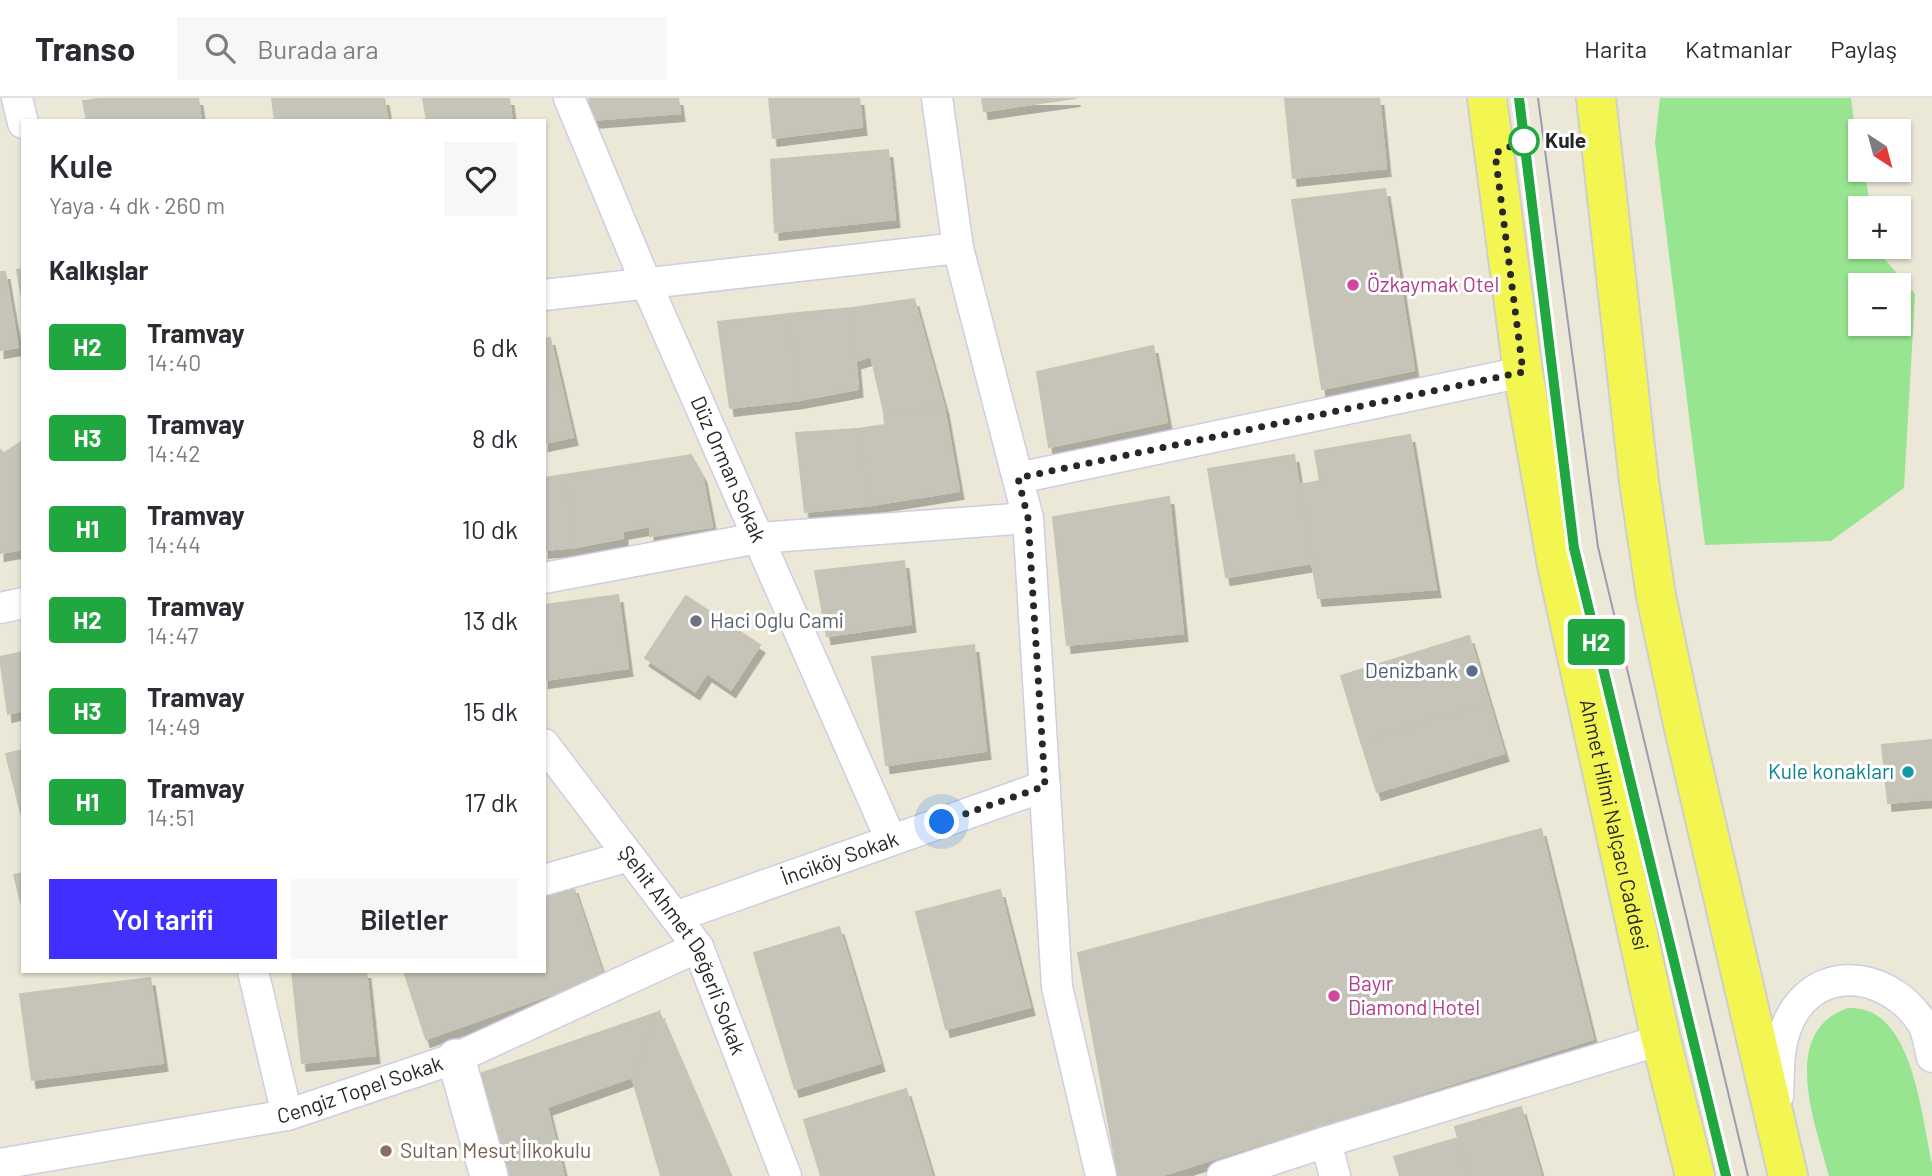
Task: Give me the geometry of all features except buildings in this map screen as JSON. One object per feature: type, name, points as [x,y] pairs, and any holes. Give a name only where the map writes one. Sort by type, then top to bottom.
[{"type":"main road","name":"Ahmet Hilmi Nalçacı Caddesi","points":[[1487,98],[1523,372],[1557,565],[1661,1040],[1695,1176]]},
{"type":"main road","points":[[1597,98],[1639,482],[1661,623],[1788,1176]]},
{"type":"main road","points":[[1606,174],[1617,98]]},
{"type":"street","points":[[17,98],[22,119]]},
{"type":"street","name":"Düz Orman Sokak","points":[[569,98],[646,283],[891,841]]},
{"type":"street","points":[[937,98],[958,248],[1028,518],[1057,987],[1101,1176]]},
{"type":"street","points":[[546,295],[958,248]]},
{"type":"street","points":[[1018,478],[1523,372]]},
{"type":"street","points":[[546,578],[758,538],[1028,518]]},
{"type":"street","points":[[0,608],[21,603]]},
{"type":"street","name":"Şehit Ahmet Değerli Sokak","points":[[546,747],[698,947],[786,1176]]},
{"type":"street","name":"İnciköy Sokak","points":[[675,917],[1045,786]]},
{"type":"street","points":[[546,879],[629,856]]},
{"type":"street","name":"Cengiz Topel Sokak","points":[[0,1164],[287,1115],[456,1058],[698,947]]},
{"type":"street","points":[[253,973],[287,1115]]},
{"type":"street","points":[[1777,1128],[1780,1056],[1785,1030],[1796,1010],[1812,992],[1838,980],[1861,979],[1886,988],[1907,1003],[1923,1024],[1932,1057]]},
{"type":"street","points":[[1923,1024],[1932,996]]},
{"type":"street","points":[[1222,1176],[1661,1040]]},
{"type":"street","points":[[456,1058],[489,1176]]},
{"type":"street","points":[[1326,1142],[1335,1176]]},
{"type":"green space","points":[[1660,98],[1851,98],[1854,119],[1848,119],[1848,182],[1866,182],[1869,196],[1848,196],[1848,259],[1884,259],[1897,273],[1848,273],[1848,336],[1911,336],[1911,289],[1915,294],[1904,488],[1831,541],[1705,545],[1655,142]]},
{"type":"green space","points":[[1848,1008],[1870,1012],[1887,1024],[1900,1043],[1918,1092],[1932,1163],[1932,1176],[1829,1176],[1811,1107],[1807,1082],[1808,1058],[1814,1037],[1827,1020]]},
{"type":"tram line","points":[[1519,98],[1574,548],[1726,1176]]},
{"type":"tram line","name":"H2","points":[[1519,98],[1574,548],[1726,1176]]},
{"type":"tram line","points":[[1538,98],[1598,547],[1748,1176]]},
{"type":"place","name":"Kule","points":[[1524,141]]},
{"type":"place","name":"Özkaymak Otel","points":[[1353,285]]},
{"type":"place","name":"Haci Oglu Cami","points":[[696,621]]},
{"type":"place","name":"Denizbank","points":[[1472,671]]},
{"type":"place","name":"Kule konakları","points":[[1908,772]]},
{"type":"place","name":"Bayır Diamond Hotel","points":[[1334,996]]},
{"type":"place","name":"Sultan Mesut İlkokulu","points":[[386,1151]]},
{"type":"route","points":[[942,822],[1045,786],[1028,518],[1018,478],[1523,372],[1495,153],[1524,141]]}]
